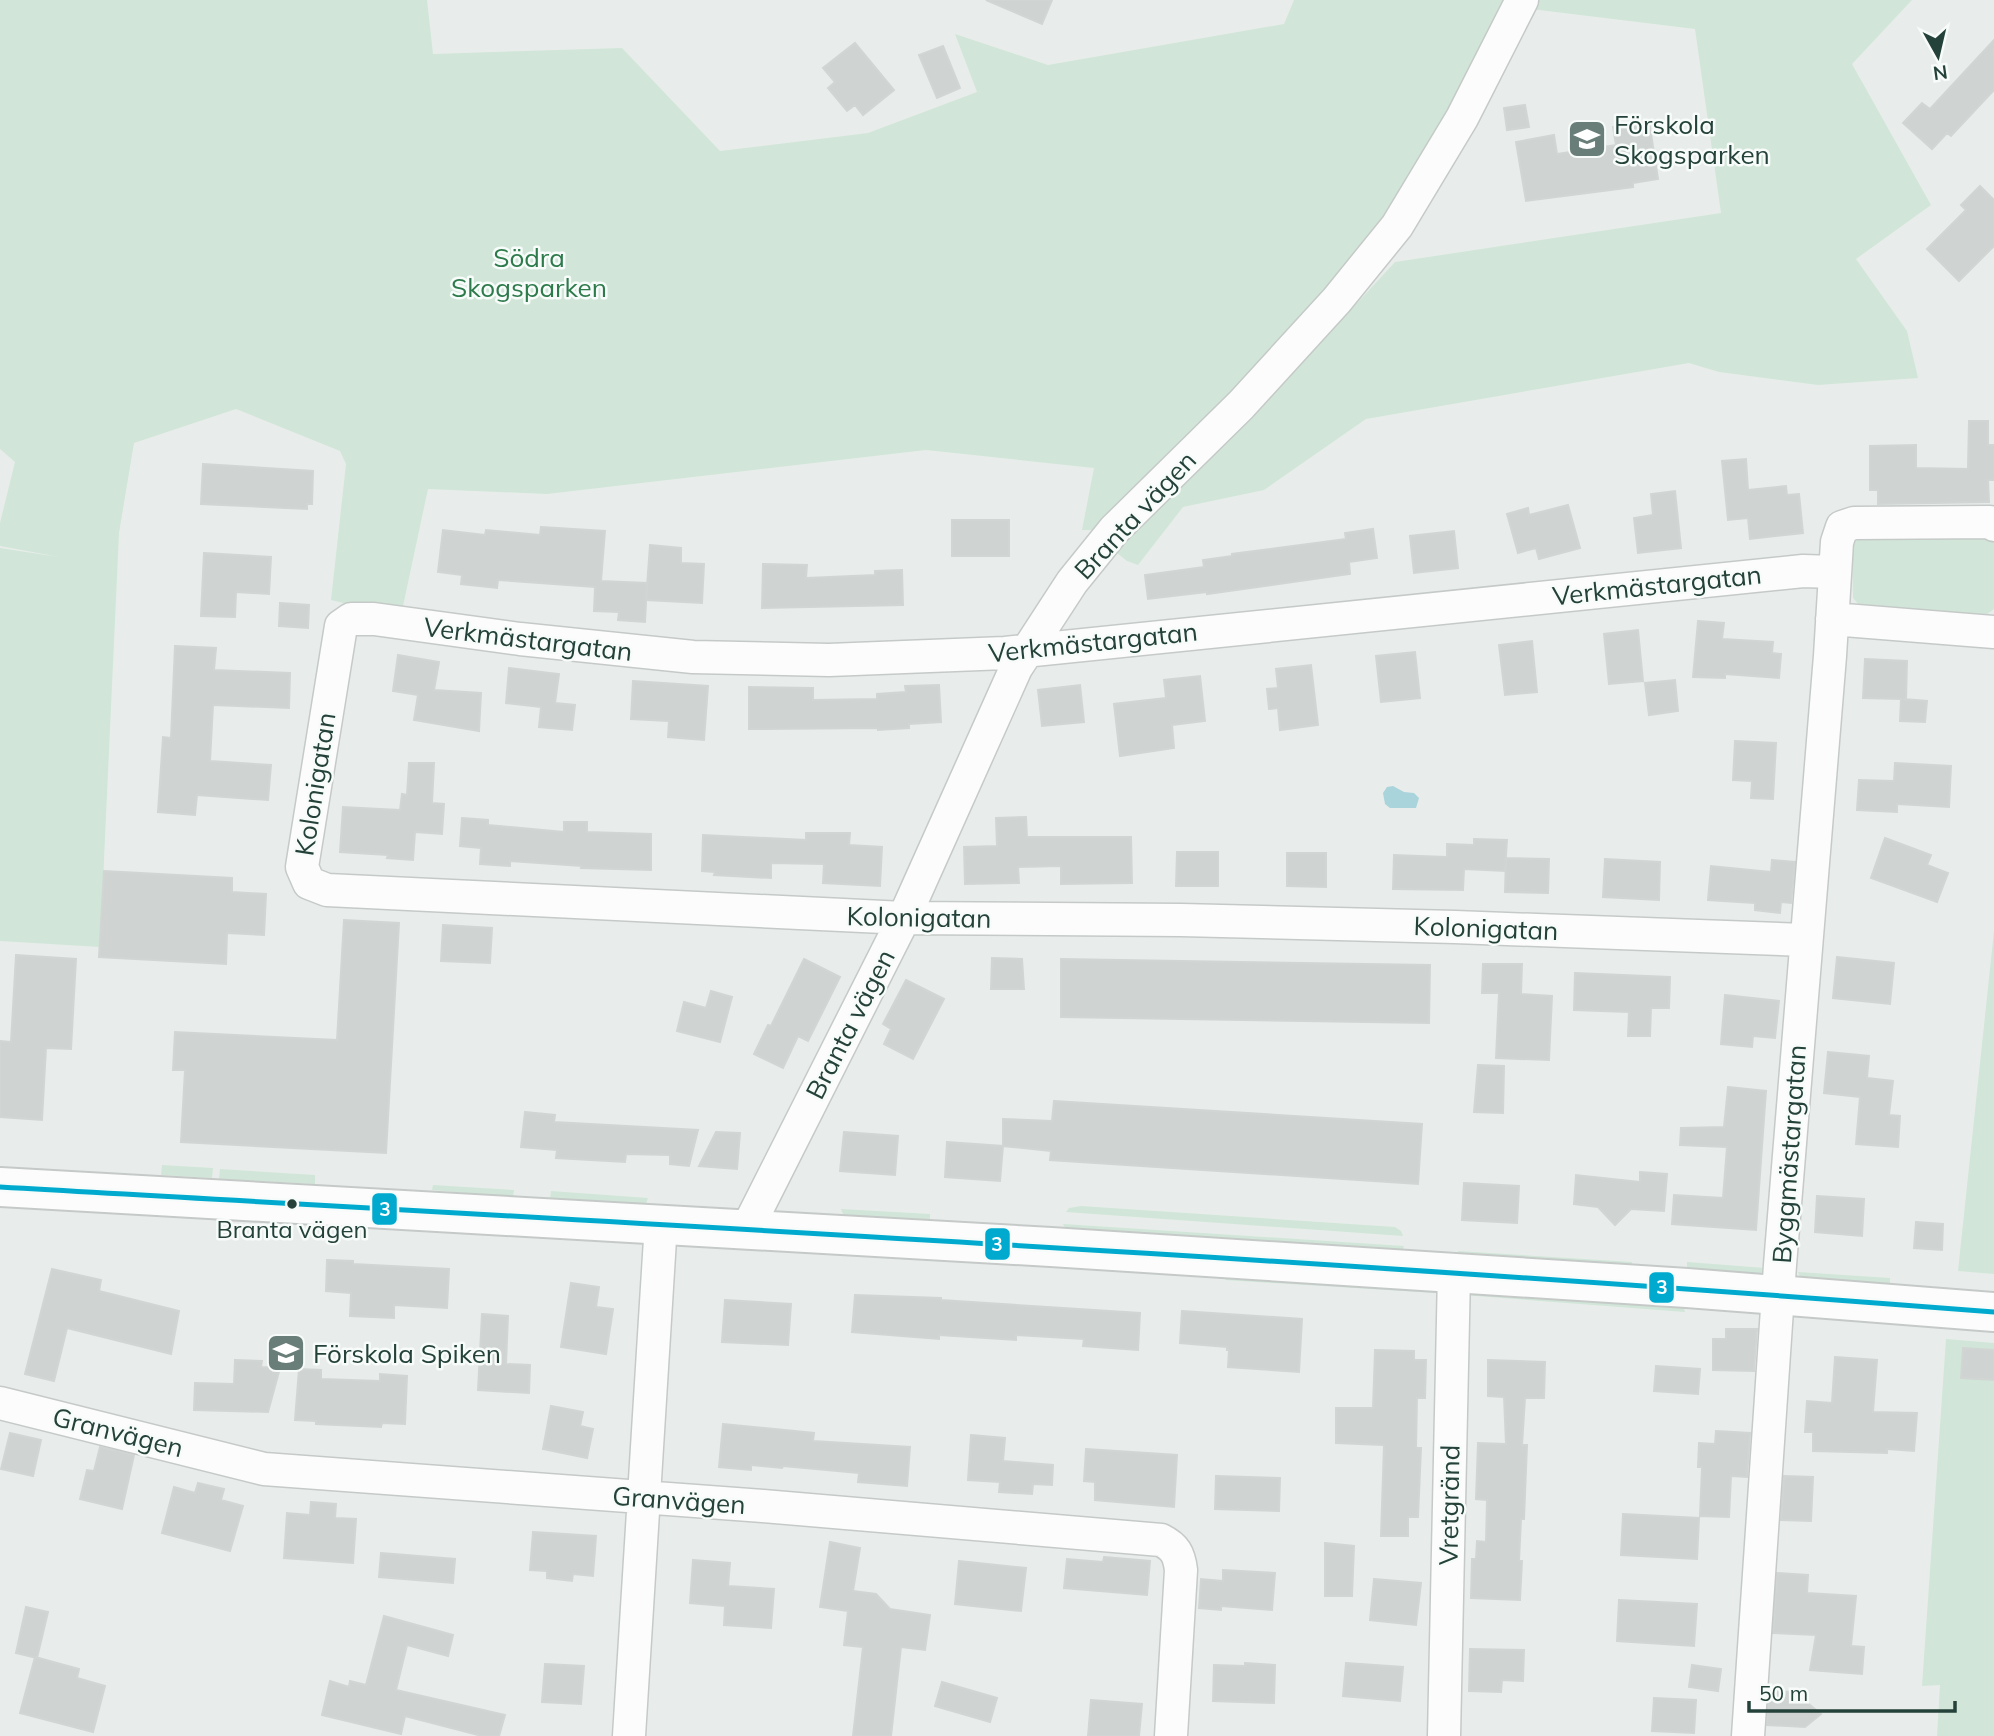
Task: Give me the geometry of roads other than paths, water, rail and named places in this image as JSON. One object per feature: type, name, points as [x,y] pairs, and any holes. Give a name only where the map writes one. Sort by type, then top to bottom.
[{"type":"street","name":"Branta vägen","points":[[747,1229],[904,918],[1016,668],[1072,582],[1114,530],[1241,405],[1337,300],[1398,226],[1462,118],[1522,0]]},
{"type":"street","name":"Byggmästargatan","points":[[1748,1736],[1805,940],[1837,542],[1842,527],[1854,523],[1990,522],[1994,525]]},
{"type":"street","name":"Verkmästargatan","points":[[351,619],[374,619],[507,638],[693,657],[829,660],[1030,650],[1776,573],[1835,572]]},
{"type":"street","name":"Kolonigatan","points":[[351,619],[341,626],[302,867],[309,883],[327,890],[904,918],[1181,920],[1441,926],[1805,940]]},
{"type":"street","points":[[1832,619],[1994,632]]},
{"type":"street","points":[[0,1187],[661,1223],[1454,1273],[1994,1312]]},
{"type":"street","points":[[629,1736],[661,1223]]},
{"type":"street","name":"Vretgränd","points":[[1444,1736],[1454,1273]]},
{"type":"street","name":"Granvägen","points":[[0,1404],[264,1469],[1161,1540],[1173,1546],[1179,1557],[1181,1570],[1171,1736]]},
{"type":"water","points":[[1393,786],[1404,792],[1414,793],[1419,798],[1416,808],[1390,808],[1385,804],[1383,793],[1387,787]]},
{"type":"place","name":"Förskola Skogsparken","points":[[1587,139]]},
{"type":"place","name":"Branta vägen","points":[[292,1204]]},
{"type":"place","name":"Förskola Spiken","points":[[286,1353]]},
{"type":"park label","name":"Södra Skogsparken","points":[[529,272]]}]
